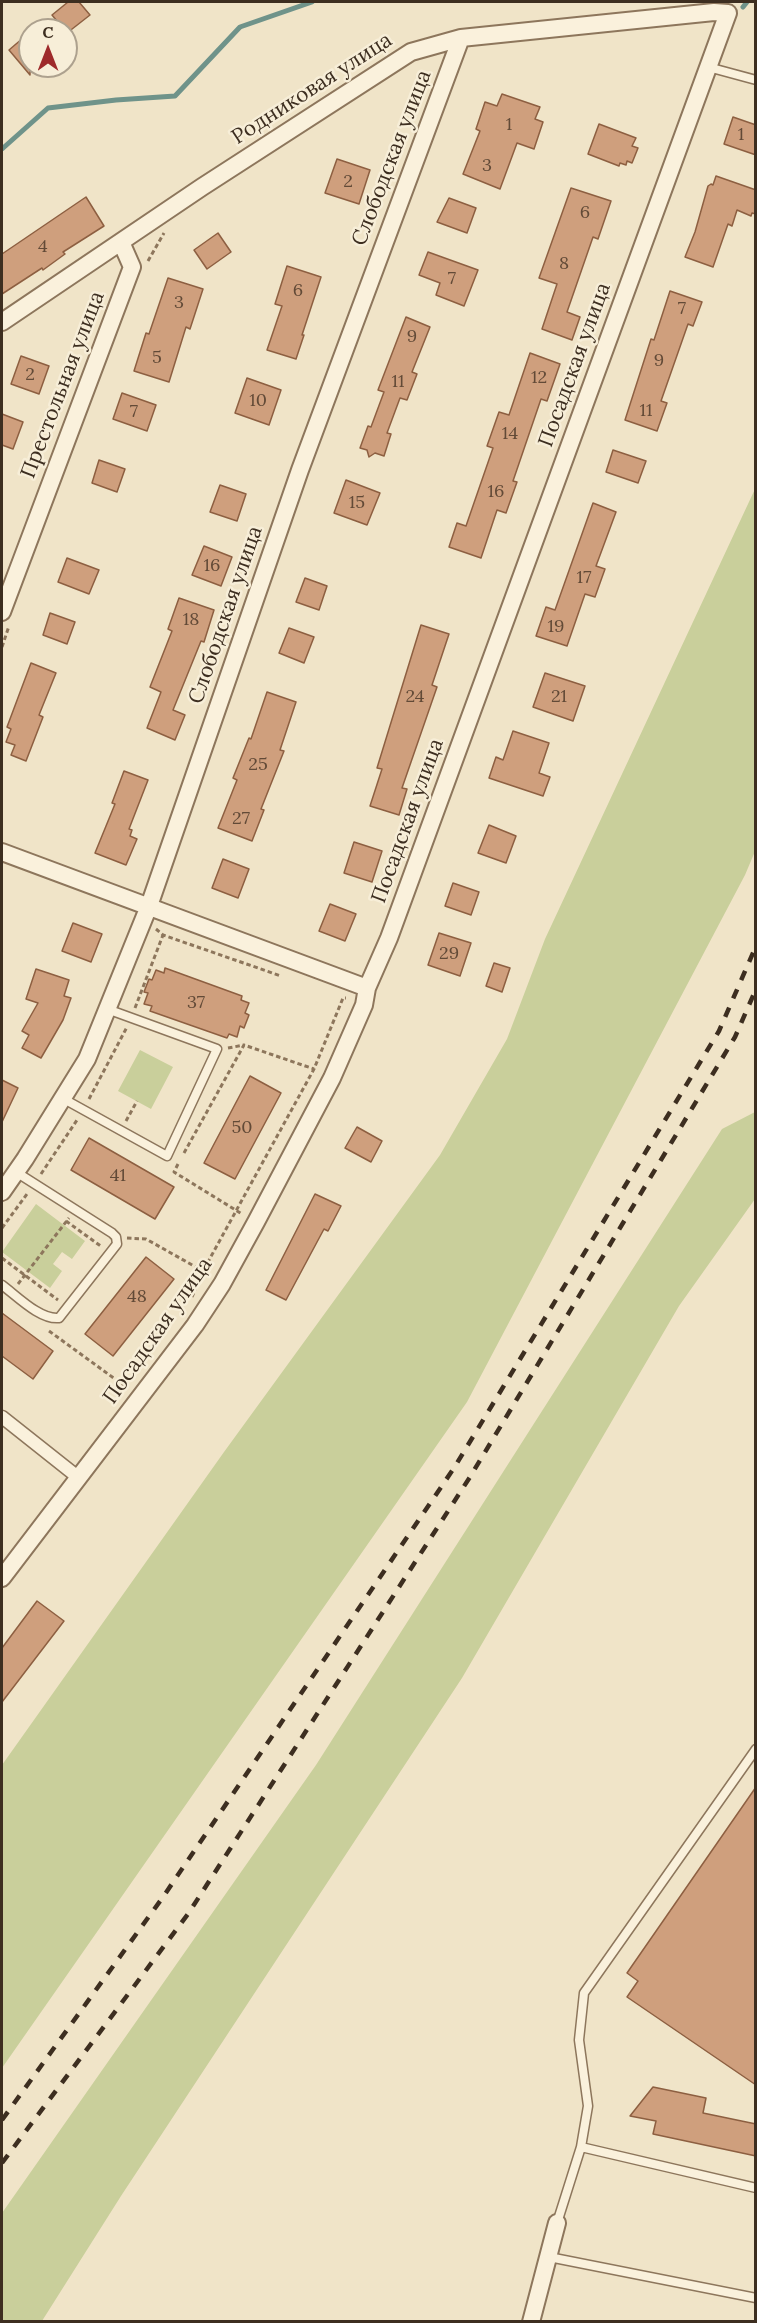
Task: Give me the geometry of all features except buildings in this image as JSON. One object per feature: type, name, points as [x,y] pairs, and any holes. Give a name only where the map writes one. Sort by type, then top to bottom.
[{"type":"street","name":"Родниковая улица","points":[[2,322],[201,187],[411,52],[461,38],[714,12],[728,13]]},
{"type":"street","name":"Посадская улица","points":[[3,1573],[79,1478],[195,1325],[222,1284],[332,1078],[364,1005],[367,988],[389,938],[728,13]]},
{"type":"street","name":"Слободская улица","points":[[2,1192],[87,1059],[149,906],[300,470],[461,38]]},
{"type":"street","name":"Престольная улица","points":[[2,612],[132,267],[121,242]]},
{"type":"street","points":[[2,852],[367,988]]},
{"type":"street","points":[[2,1417],[79,1478]]},
{"type":"street","points":[[531,2322],[557,2223]]},
{"type":"lane","points":[[708,67],[756,80]]},
{"type":"lane","points":[[62,1098],[167,1156],[217,1049],[107,1009]]},
{"type":"lane","points":[[2,1285],[52,1319],[59,1318],[117,1244],[116,1237],[16,1172]]},
{"type":"lane","points":[[557,2223],[581,2148],[588,2106],[579,2040],[584,1994],[756,1749]]},
{"type":"lane","points":[[581,2148],[756,2188]]},
{"type":"lane","points":[[549,2257],[756,2298]]},
{"type":"path","points":[[190,1301],[203,1271],[314,1070],[343,998],[364,1005]]},
{"type":"path","points":[[256,1222],[174,1172],[244,1045],[332,1078]]},
{"type":"path","points":[[121,1131],[137,1101]]},
{"type":"path","points":[[27,1194],[35,1199]]},
{"type":"path","points":[[12,1292],[76,1210]]},
{"type":"path","points":[[59,1216],[110,1252]]},
{"type":"path","points":[[116,1237],[146,1239],[222,1284]]},
{"type":"path","points":[[2,1258],[67,1307]]},
{"type":"path","points":[[49,1331],[139,1397]]},
{"type":"green space","points":[[755,489],[756,849],[745,875],[467,1402],[2,2068],[2,1765],[224,1452],[440,1155],[507,1039],[545,939]]},
{"type":"green space","points":[[140,1050],[173,1067],[151,1109],[118,1091]]},
{"type":"green space","points":[[755,1112],[755,1199],[679,1306],[462,1678],[121,2196],[42,2321],[2,2321],[2,2213],[316,1765],[722,1129]]},
{"type":"green space","points":[[36,1204],[85,1241],[72,1259],[62,1252],[53,1264],[62,1271],[50,1288],[2,1252]]},
{"type":"waterway","points":[[2,149],[48,108],[175,96],[240,27],[312,2]]},
{"type":"waterway","points":[[743,7],[747,2]]},
{"type":"railway","points":[[2,2120],[163,1897],[454,1468],[719,1031],[756,946]]},
{"type":"railway","points":[[2,2163],[188,1914],[470,1477],[735,1037],[756,989]]}]
